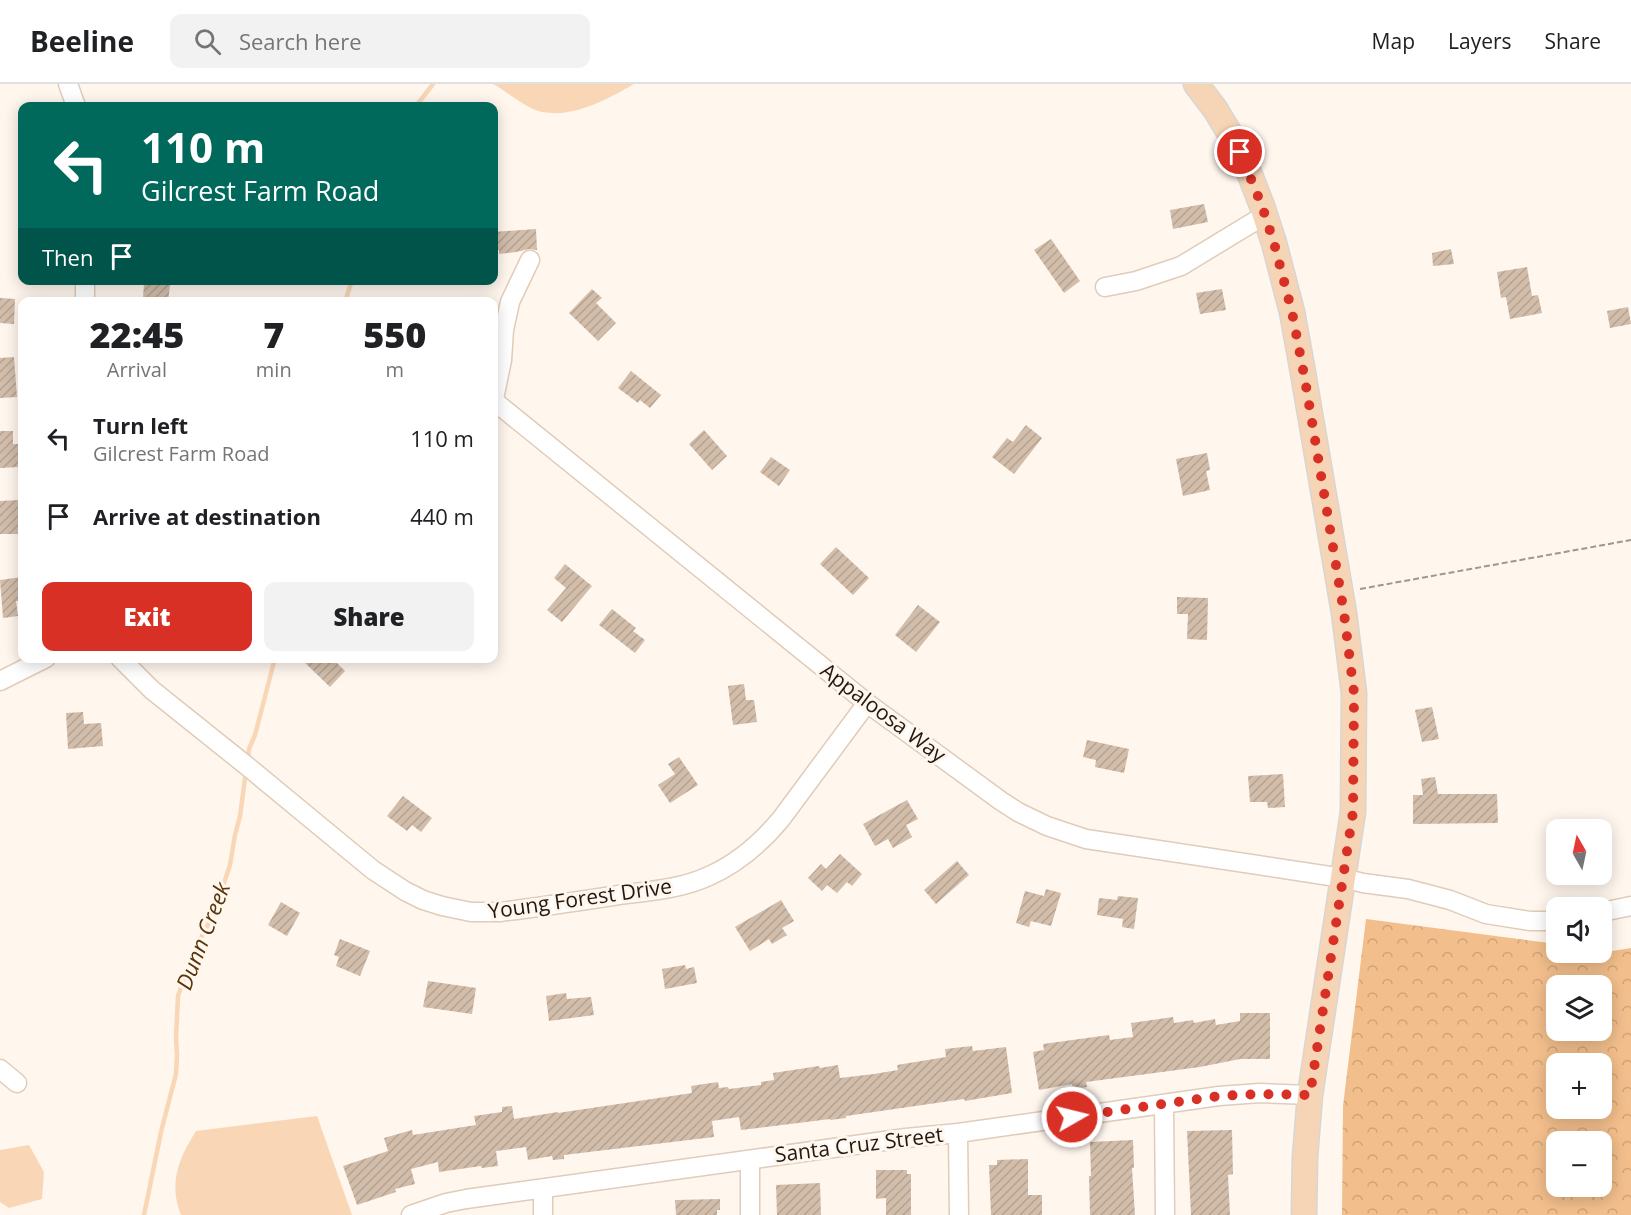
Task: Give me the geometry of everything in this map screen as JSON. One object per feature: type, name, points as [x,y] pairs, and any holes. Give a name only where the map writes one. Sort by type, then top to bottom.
[{"type":"main road","points":[[1196,84],[1215,109],[1247,167],[1274,243],[1294,323],[1344,613],[1354,693],[1353,812],[1310,1095],[1305,1157],[1304,1215]]},
{"type":"street","points":[[68,84],[75,102]]},
{"type":"street","points":[[1105,287],[1137,282],[1181,266],[1265,215]]},
{"type":"street","points":[[498,380],[510,302],[530,260]]},
{"type":"street","name":"Appaloosa Way","points":[[498,403],[867,703],[1018,812],[1057,830],[1086,839],[1408,889],[1440,897],[1486,914],[1530,921],[1546,921]]},
{"type":"street","points":[[0,681],[36,663]]},
{"type":"street","name":"Young Forest Drive","points":[[125,663],[152,690],[373,870],[405,891],[442,906],[471,912],[501,912],[676,887],[709,876],[730,865],[766,837],[867,703]]},
{"type":"street","points":[[1612,910],[1631,906]]},
{"type":"street","points":[[0,1069],[17,1083]]},
{"type":"street","name":"Santa Cruz Street","points":[[411,1215],[446,1203],[1219,1096],[1310,1095]]},
{"type":"street","points":[[1164,1104],[1165,1215]]},
{"type":"street","points":[[958,1133],[959,1215]]},
{"type":"street","points":[[750,1160],[750,1215]]},
{"type":"street","points":[[543,1189],[543,1215]]},
{"type":"path","points":[[1339,592],[1631,540]]},
{"type":"green space","points":[[1366,919],[1546,943],[1546,963],[1612,963],[1612,951],[1631,948],[1631,1215],[1342,1215],[1343,1106]]},
{"type":"shaded area","points":[[493,84],[634,84],[590,106],[554,113],[536,110]]},
{"type":"shaded area","points":[[317,1116],[352,1215],[181,1215],[175,1192],[177,1171],[196,1131]]},
{"type":"shaded area","points":[[29,1145],[44,1172],[42,1199],[9,1208],[0,1202],[0,1150]]},
{"type":"building","points":[[1204,204],[1208,222],[1173,229],[1170,210]]},
{"type":"building","points":[[536,229],[537,250],[529,249],[499,254],[498,232]]},
{"type":"building","points":[[1051,239],[1080,281],[1064,293],[1034,250]]},
{"type":"building","points":[[1451,249],[1454,264],[1433,266],[1432,253]]},
{"type":"building","points":[[1527,267],[1532,296],[1538,295],[1542,313],[1510,319],[1506,297],[1501,298],[1497,272]]},
{"type":"building","points":[[144,285],[170,285],[169,297],[143,297]]},
{"type":"building","points":[[592,289],[602,298],[596,303],[616,323],[598,341],[569,313]]},
{"type":"building","points":[[1222,289],[1226,310],[1200,314],[1196,293]]},
{"type":"building","points":[[0,298],[15,299],[14,324],[0,323]]},
{"type":"building","points":[[1628,307],[1631,324],[1610,328],[1607,311]]},
{"type":"building","points":[[14,357],[17,397],[0,398],[0,358]]},
{"type":"building","points":[[631,371],[661,395],[650,408],[640,400],[638,403],[618,388]]},
{"type":"building","points":[[1026,425],[1042,438],[1014,474],[992,457],[1007,438],[1013,442]]},
{"type":"building","points":[[704,430],[727,456],[712,470],[689,444]]},
{"type":"building","points":[[0,431],[13,431],[13,444],[18,444],[18,467],[0,468]]},
{"type":"building","points":[[1207,453],[1210,470],[1206,471],[1210,490],[1183,496],[1176,459]]},
{"type":"building","points":[[771,457],[790,470],[779,486],[760,472]]},
{"type":"building","points":[[18,500],[18,534],[0,534],[0,501]]},
{"type":"building","points":[[836,547],[869,578],[853,595],[820,564]]},
{"type":"building","points":[[565,564],[592,586],[562,622],[547,610],[566,588],[554,578]]},
{"type":"building","points":[[18,578],[18,601],[16,601],[18,616],[3,618],[0,580]]},
{"type":"building","points":[[1177,597],[1208,598],[1207,640],[1187,639],[1188,614],[1177,614]]},
{"type":"building","points":[[918,605],[940,622],[916,652],[895,635]]},
{"type":"building","points":[[612,609],[636,628],[633,631],[645,640],[635,653],[599,625]]},
{"type":"building","points":[[305,663],[337,663],[345,671],[330,687]]},
{"type":"building","points":[[744,684],[746,700],[754,700],[757,722],[733,725],[728,686]]},
{"type":"building","points":[[1432,707],[1439,739],[1422,742],[1415,710]]},
{"type":"building","points":[[83,712],[84,724],[101,723],[103,746],[68,749],[66,713]]},
{"type":"building","points":[[1087,740],[1129,749],[1124,773],[1095,767],[1096,760],[1083,757]]},
{"type":"building","points":[[679,757],[698,785],[670,803],[658,785],[675,774],[668,764]]},
{"type":"building","points":[[1283,774],[1285,807],[1268,808],[1267,802],[1250,802],[1248,776]]},
{"type":"building","points":[[1435,777],[1438,794],[1497,794],[1498,823],[1413,824],[1413,795],[1423,795],[1421,779]]},
{"type":"building","points":[[403,796],[432,818],[421,832],[412,825],[407,831],[387,816]]},
{"type":"building","points":[[907,800],[918,819],[906,825],[912,837],[893,848],[888,839],[875,846],[863,824]]},
{"type":"building","points":[[840,854],[862,874],[852,886],[847,882],[837,893],[827,885],[822,891],[808,878],[821,864],[826,869]]},
{"type":"building","points":[[957,861],[969,875],[936,904],[924,890]]},
{"type":"building","points":[[1046,889],[1061,893],[1051,926],[1031,921],[1029,927],[1016,923],[1025,891],[1044,896]]},
{"type":"building","points":[[1118,896],[1138,898],[1134,929],[1122,927],[1123,919],[1097,915],[1099,898],[1117,900]]},
{"type":"building","points":[[781,900],[794,921],[782,928],[787,935],[772,944],[769,939],[750,951],[735,927]]},
{"type":"building","points":[[281,902],[300,913],[287,936],[268,925]]},
{"type":"building","points":[[340,939],[370,951],[360,976],[336,966],[339,957],[334,955]]},
{"type":"building","points":[[685,965],[686,969],[694,967],[697,983],[665,989],[662,969]]},
{"type":"building","points":[[428,981],[476,988],[472,1014],[423,1007]]},
{"type":"building","points":[[566,993],[567,999],[591,997],[594,1015],[549,1021],[546,996]]},
{"type":"building","points":[[1240,1013],[1270,1013],[1270,1059],[1240,1059],[1200,1067],[1086,1082],[1087,1087],[1073,1089],[1072,1084],[1039,1090],[1033,1052],[1044,1050],[1043,1044],[1109,1035],[1110,1040],[1133,1037],[1131,1023],[1173,1017],[1174,1023],[1193,1020],[1194,1023],[1215,1019],[1216,1025],[1240,1021]]},
{"type":"building","points":[[972,1046],[973,1051],[1006,1047],[1012,1093],[846,1116],[846,1118],[741,1130],[739,1117],[712,1121],[714,1137],[564,1155],[564,1159],[553,1160],[552,1156],[528,1160],[526,1147],[496,1151],[498,1166],[439,1172],[438,1162],[411,1169],[415,1184],[395,1189],[396,1192],[357,1205],[343,1166],[388,1151],[384,1138],[412,1130],[413,1135],[476,1125],[474,1116],[502,1112],[502,1107],[512,1106],[514,1119],[692,1093],[691,1086],[718,1082],[719,1088],[728,1087],[729,1089],[761,1085],[761,1082],[774,1080],[773,1073],[819,1066],[820,1068],[838,1065],[840,1078],[874,1074],[898,1070],[897,1065],[946,1057],[945,1049]]},
{"type":"building","points":[[1232,1130],[1233,1174],[1228,1175],[1230,1215],[1191,1215],[1187,1131]]},
{"type":"building","points":[[1133,1140],[1135,1215],[1090,1215],[1090,1142]]},
{"type":"building","points":[[1028,1159],[1028,1195],[1042,1195],[1042,1215],[991,1215],[989,1165],[997,1165],[997,1160]]},
{"type":"building","points":[[876,1170],[907,1170],[907,1174],[911,1174],[911,1215],[886,1215],[886,1198],[876,1199]]},
{"type":"building","points":[[820,1183],[821,1215],[777,1215],[776,1185]]},
{"type":"building","points":[[720,1199],[720,1210],[717,1210],[717,1215],[676,1215],[675,1200]]},
{"type":"waterway","name":"Dunn Creek","points":[[419,102],[433,84]]},
{"type":"waterway","name":"Dunn Creek","points":[[347,297],[350,285]]},
{"type":"waterway","name":"Dunn Creek","points":[[248,760],[249,749],[255,735],[274,663]]},
{"type":"waterway","name":"Dunn Creek","points":[[144,1215],[176,1074],[178,996],[193,953],[214,913],[230,865],[246,771]]},
{"type":"route","points":[[1072,1117],[1219,1096],[1310,1095],[1353,812],[1354,693],[1344,613],[1292,312],[1262,206],[1240,152]]}]
